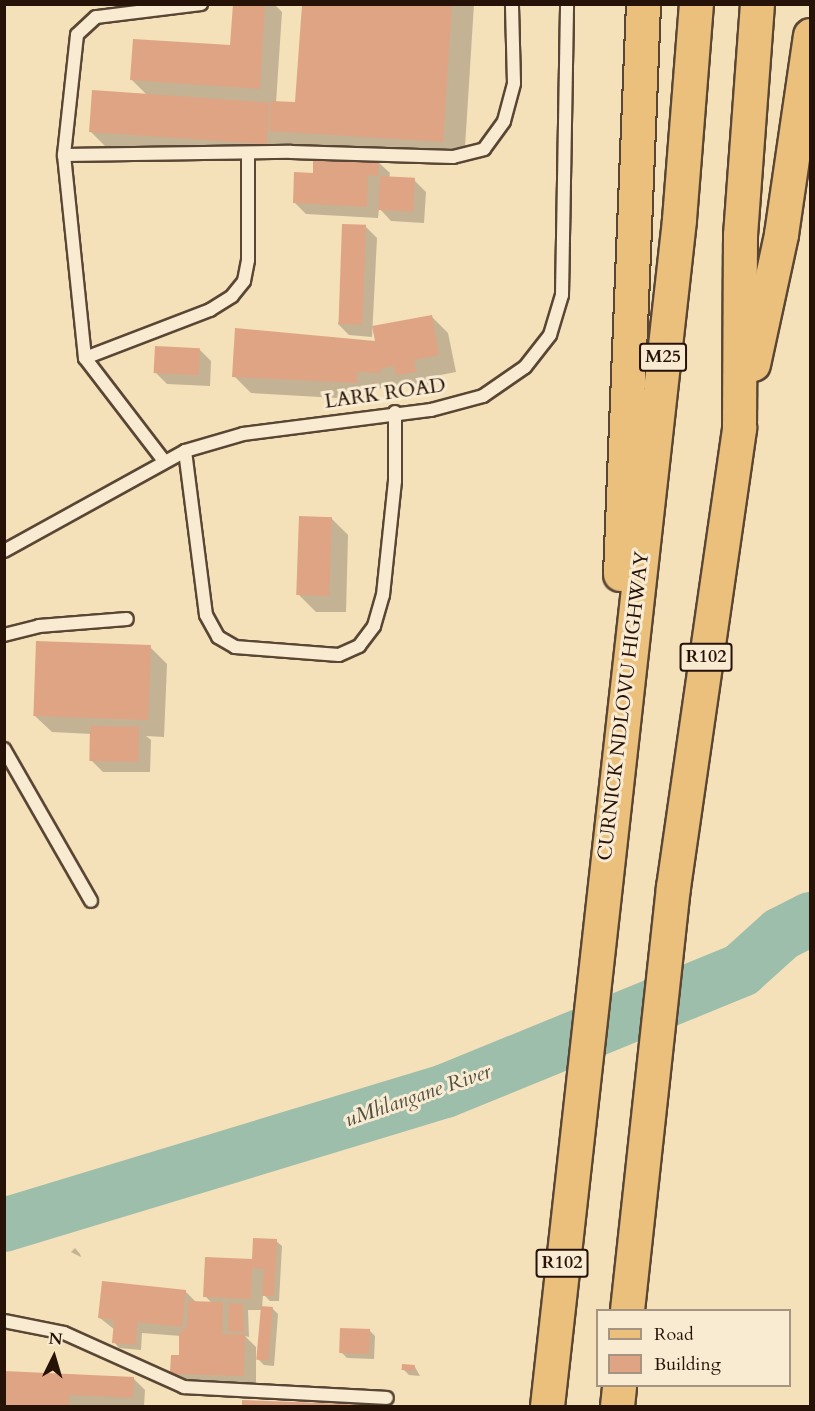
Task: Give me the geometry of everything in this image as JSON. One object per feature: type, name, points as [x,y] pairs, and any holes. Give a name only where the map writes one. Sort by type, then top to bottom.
[{"type":"main road","points":[[622,708],[620,532],[644,4]]},
{"type":"main road","name":"CURNICK NDLOVU HIGHWAY","points":[[547,1407],[622,708],[679,219],[696,4]]},
{"type":"main road","points":[[739,428],[740,235],[757,4]]},
{"type":"main road","points":[[739,428],[782,234],[810,35]]},
{"type":"main road","name":"R102","points":[[627,1309],[673,887],[739,428]]},
{"type":"main road","points":[[617,1407],[619,1387]]},
{"type":"lane","points":[[164,461],[85,358],[64,155],[77,35],[96,17],[201,4]]},
{"type":"lane","points":[[64,155],[248,154],[453,157],[484,149],[504,121],[514,83],[512,4]]},
{"type":"lane","name":"LARK ROAD","points":[[4,550],[185,451],[243,434],[395,412],[431,410],[483,396],[525,367],[550,335],[562,295],[567,4]]},
{"type":"lane","points":[[85,358],[210,310],[232,296],[244,281],[248,260],[248,154]]},
{"type":"lane","points":[[185,451],[206,615],[218,637],[235,647],[339,655],[359,646],[374,626],[383,595],[394,481],[395,412]]},
{"type":"lane","points":[[4,635],[39,626],[127,619]]},
{"type":"lane","points":[[4,749],[91,901]]},
{"type":"lane","points":[[4,1321],[64,1333],[184,1387],[387,1398]]},
{"type":"building","points":[[233,4],[265,4],[260,89],[130,80],[133,39],[230,45]]},
{"type":"building","points":[[302,5],[452,5],[443,142],[269,131],[271,101],[295,102]]},
{"type":"building","points":[[92,90],[270,102],[267,144],[89,132]]},
{"type":"building","points":[[313,154],[379,160],[378,176],[368,175],[367,207],[293,203],[294,172],[313,173]]},
{"type":"building","points":[[380,176],[415,178],[413,212],[378,210]]},
{"type":"building","points":[[342,224],[366,225],[362,325],[339,324]]},
{"type":"building","points":[[432,315],[439,355],[414,360],[416,372],[396,375],[394,366],[381,368],[381,373],[357,372],[357,383],[232,377],[235,328],[375,341],[372,326]]},
{"type":"building","points":[[155,346],[200,348],[199,375],[154,373]]},
{"type":"building","points":[[299,516],[332,517],[329,596],[296,595]]},
{"type":"building","points":[[36,641],[151,645],[148,720],[33,716]]},
{"type":"building","points":[[90,726],[139,727],[138,762],[89,761]]},
{"type":"building","points":[[253,1238],[277,1239],[274,1296],[262,1296],[264,1269],[252,1268],[251,1299],[203,1297],[205,1257],[252,1259]]},
{"type":"building","points":[[102,1281],[186,1290],[182,1327],[137,1322],[136,1345],[112,1343],[114,1320],[98,1318]]},
{"type":"building","points":[[188,1301],[223,1302],[222,1334],[245,1334],[244,1376],[170,1374],[171,1355],[179,1355],[179,1333],[187,1326]]},
{"type":"building","points":[[229,1303],[243,1304],[244,1332],[228,1331]]},
{"type":"building","points":[[261,1306],[273,1307],[268,1361],[256,1360]]},
{"type":"building","points":[[340,1328],[370,1329],[369,1354],[339,1353]]},
{"type":"building","points":[[402,1364],[415,1365],[415,1371],[402,1370]]},
{"type":"building","points":[[4,1371],[134,1377],[133,1398],[69,1395],[69,1406],[4,1406]]},
{"type":"building","points":[[242,1400],[373,1405],[373,1406],[242,1406]]},
{"type":"waterway","name":"uMhlangane River","points":[[4,1225],[445,1091],[741,970],[781,934],[810,919]]}]
